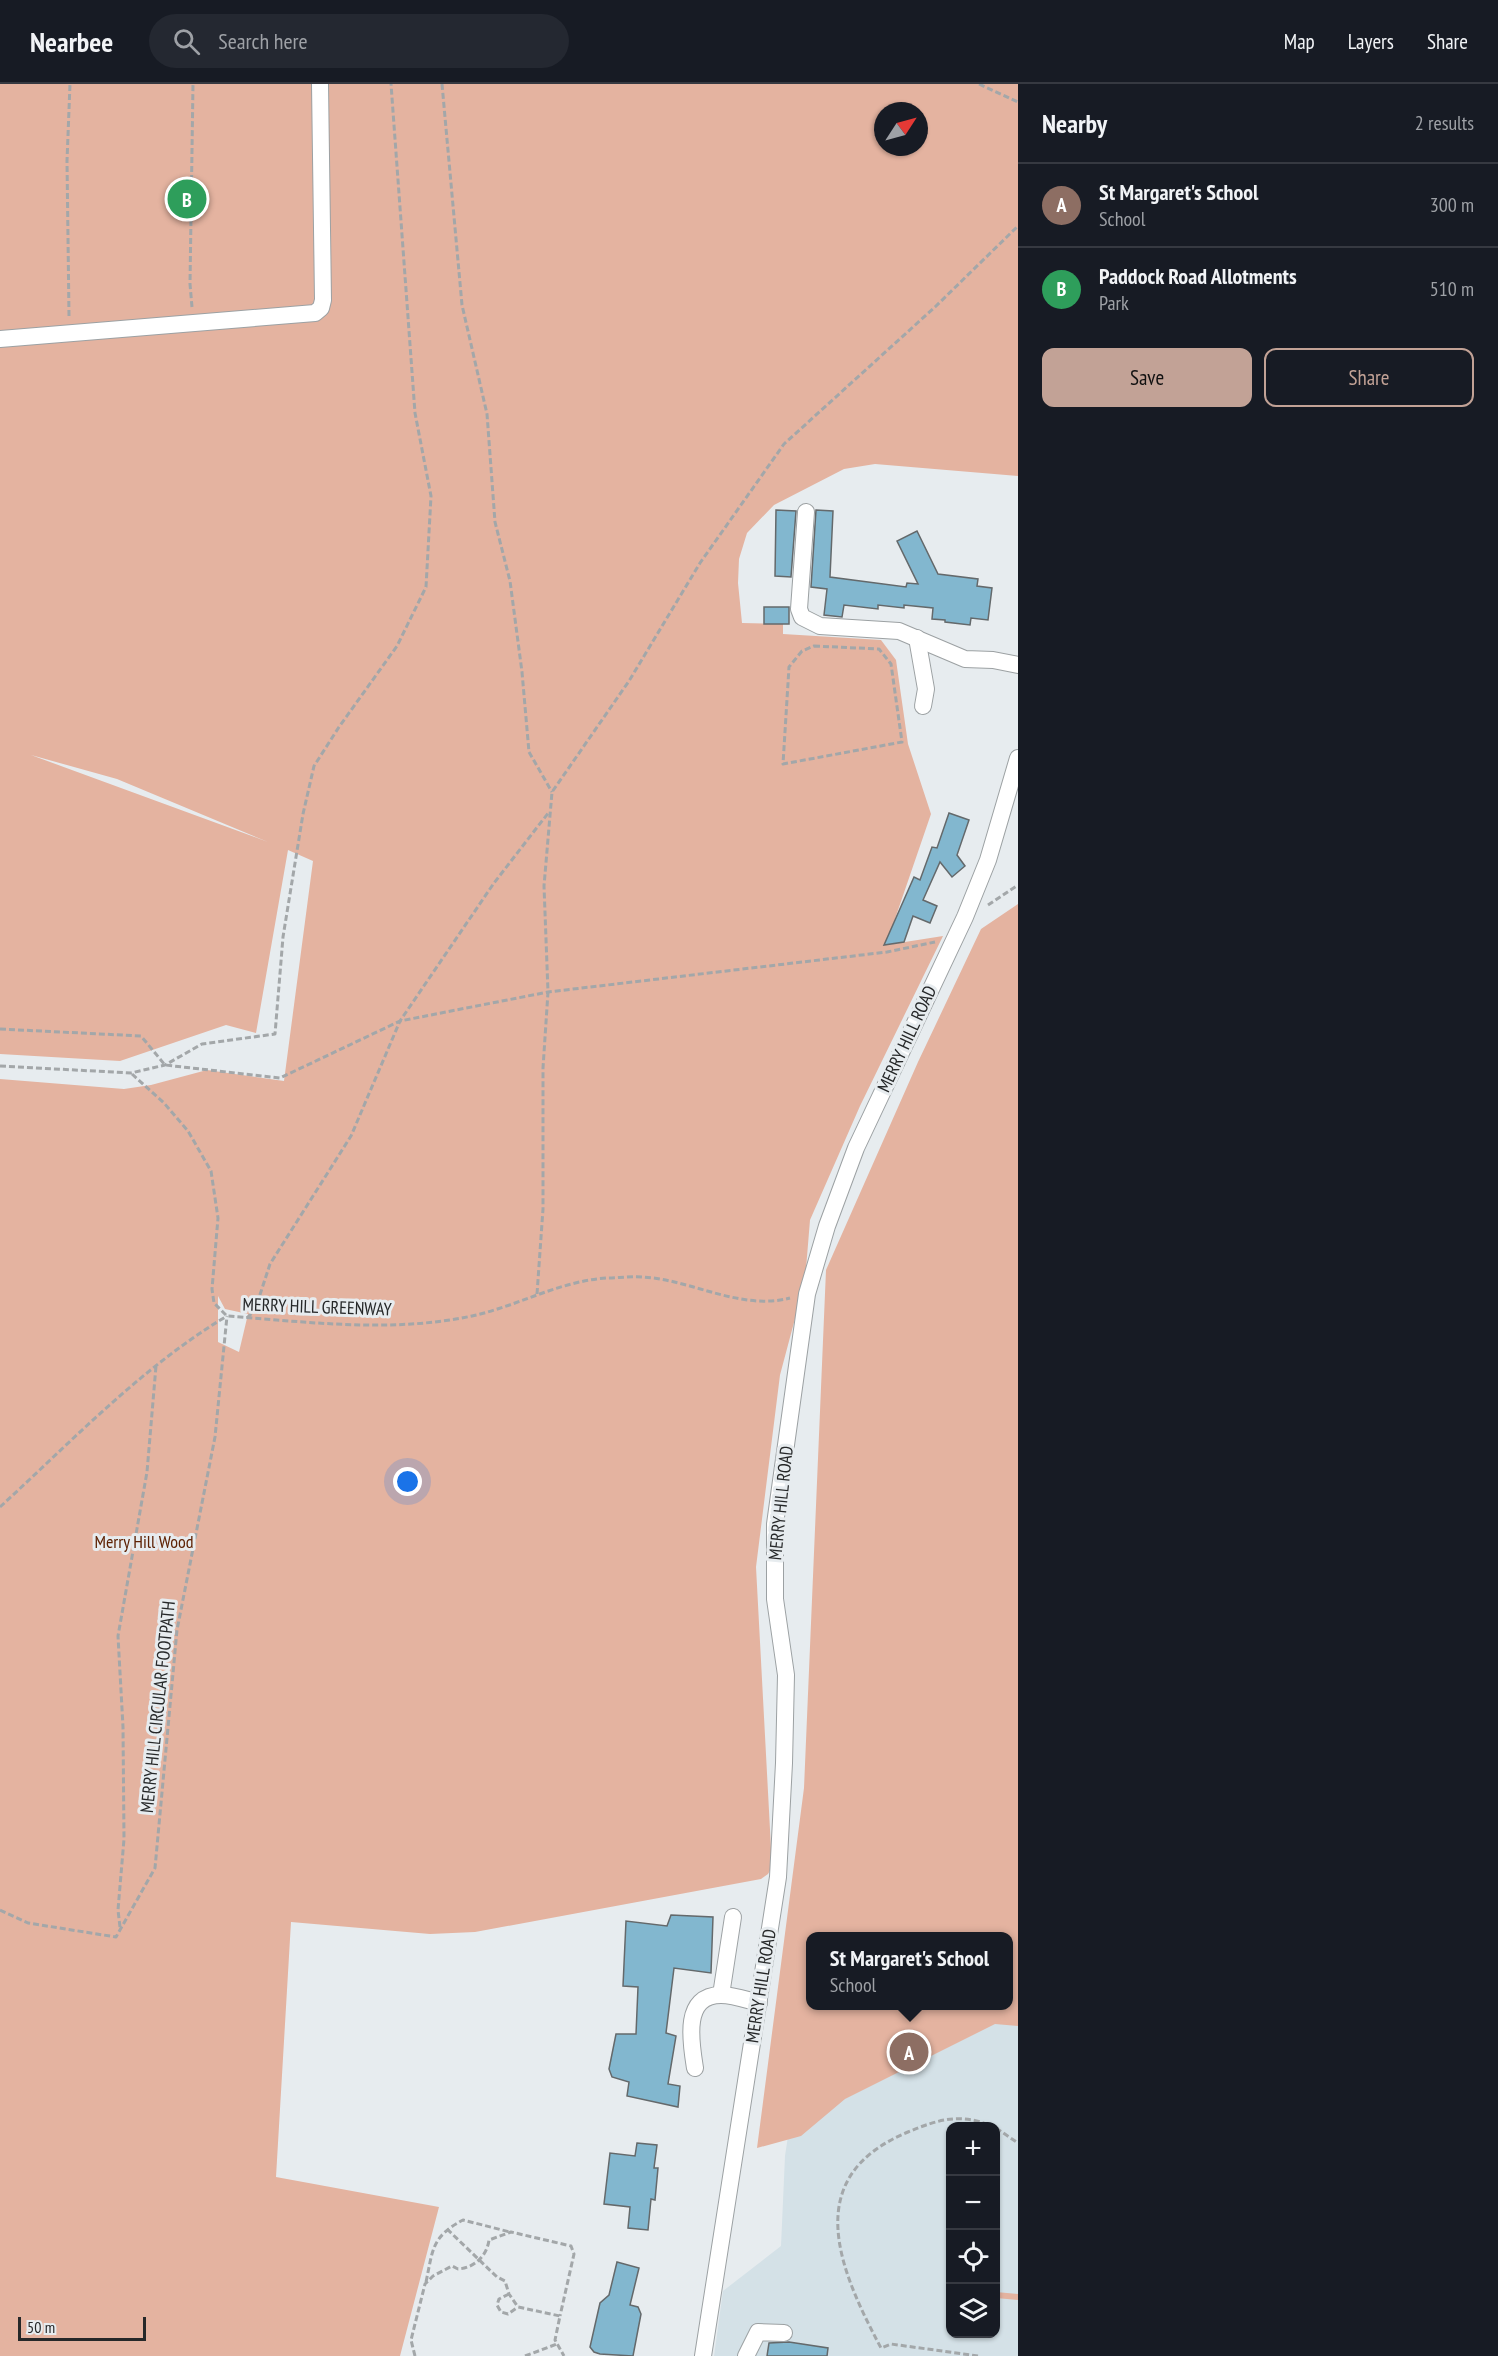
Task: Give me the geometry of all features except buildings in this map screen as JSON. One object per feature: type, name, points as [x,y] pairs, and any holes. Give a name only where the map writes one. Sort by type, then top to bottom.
[{"type":"street","points":[[0,339],[315,313],[321,308],[323,300],[320,84]]},
{"type":"street","points":[[806,512],[799,609],[802,617],[820,626],[899,631],[965,659],[993,660],[1018,665]]},
{"type":"street","points":[[918,638],[926,690],[923,706]]},
{"type":"street","name":"MERRY HILL ROAD","points":[[704,2356],[778,1876],[786,1675],[775,1599],[775,1524],[807,1294],[827,1226],[856,1148],[965,917],[988,860],[1018,758]]},
{"type":"street","points":[[722,1995],[733,1917]]},
{"type":"street","points":[[695,2068],[691,2022],[697,2004],[706,1998],[722,1995],[759,2003]]},
{"type":"street","points":[[746,2356],[758,2332],[784,2333]]},
{"type":"path","points":[[69,334],[67,161],[70,84]]},
{"type":"path","points":[[193,84],[190,284],[196,322]]},
{"type":"path","points":[[0,1066],[131,1073],[165,1065],[202,1044],[275,1034],[283,937],[303,814],[314,766],[397,646],[426,587],[431,496],[415,413],[391,84]]},
{"type":"path","points":[[442,84],[462,305],[487,414],[495,522],[510,581],[522,672],[529,752],[552,792]]},
{"type":"path","points":[[979,84],[1018,102]]},
{"type":"path","points":[[537,1294],[543,1209],[543,1068],[548,992],[544,886],[552,792],[629,681],[700,563],[784,444],[935,307],[1018,226]]},
{"type":"path","points":[[814,646],[879,650],[891,664],[902,742],[783,764],[789,667],[802,651],[814,646]]},
{"type":"path","points":[[246,1318],[255,1310],[270,1264],[351,1136],[400,1021],[494,883],[550,810]]},
{"type":"path","points":[[965,917],[993,903],[1018,885]]},
{"type":"path","points":[[0,1029],[141,1036],[165,1065],[280,1078],[400,1021],[548,992],[887,952],[941,941],[951,945]]},
{"type":"path","name":"MERRY HILL GREENWAY","points":[[131,1073],[164,1103],[188,1131],[211,1171],[218,1218],[212,1289],[214,1303],[227,1316],[324,1324],[424,1323],[473,1316],[574,1282],[605,1278],[645,1277],[747,1301],[774,1302],[807,1294]]},
{"type":"path","points":[[0,1507],[156,1366],[190,1339],[227,1316]]},
{"type":"path","name":"MERRY HILL CIRCULAR FOOTPATH","points":[[120,1929],[154,1868],[177,1630],[215,1437],[227,1316]]},
{"type":"path","points":[[0,1910],[28,1923],[116,1937],[120,1929],[118,1910],[124,1839],[123,1727],[117,1636],[147,1472],[156,1366]]},
{"type":"path","points":[[978,2122],[964,2117],[936,2120],[905,2133],[878,2148],[858,2163],[845,2185],[838,2211],[837,2237],[844,2269],[859,2307],[881,2348],[891,2344],[978,2356]]},
{"type":"path","points":[[1000,2132],[1018,2143]]},
{"type":"path","points":[[416,2356],[411,2340],[434,2249],[440,2234],[463,2220],[571,2246],[574,2254],[555,2340],[564,2356]]},
{"type":"path","points":[[447,2229],[497,2277],[505,2281],[518,2307],[560,2316]]},
{"type":"path","points":[[425,2284],[433,2276],[452,2266],[458,2269],[465,2268],[479,2260],[488,2249],[489,2240],[511,2232]]},
{"type":"path","points":[[510,2294],[499,2299],[497,2305],[501,2312],[508,2314],[518,2307]]},
{"type":"path","points":[[525,2356],[557,2344]]},
{"type":"shaded area","points":[[1018,1755],[1018,2356],[714,2356],[723,2291],[781,2246],[785,2156],[807,2010],[1013,2010],[1013,1932],[1008,1932]]},
{"type":"green space","name":"Merry Hill Wood","points":[[0,84],[1018,84],[1018,476],[875,464],[844,469],[774,505],[747,533],[739,559],[738,583],[742,623],[783,624],[783,634],[881,640],[896,660],[908,744],[931,814],[886,945],[943,936],[860,1106],[810,1220],[805,1281],[780,1375],[756,1567],[772,1867],[761,1879],[475,1932],[430,1934],[291,1922],[276,2177],[439,2207],[400,2356],[0,2356],[0,1079],[124,1089],[151,1085],[207,1070],[284,1081],[313,861],[288,850],[256,1033],[226,1025],[120,1061],[0,1054]],"holes":[[[31,755],[117,779],[268,842]],[[218,1296],[225,1309],[248,1314],[239,1352],[218,1342]]]},
{"type":"green space","points":[[1018,904],[1018,2026],[995,2024],[845,2099],[801,2136],[757,2148],[804,1788],[826,1270],[918,1062],[981,929]]},
{"type":"green space","points":[[1000,2292],[1018,2294],[1018,2300],[1000,2298]]},
{"type":"place","name":"Paddock Road Allotments","points":[[187,199]]},
{"type":"place","name":"St Margaret's School","points":[[909,2052]]}]
